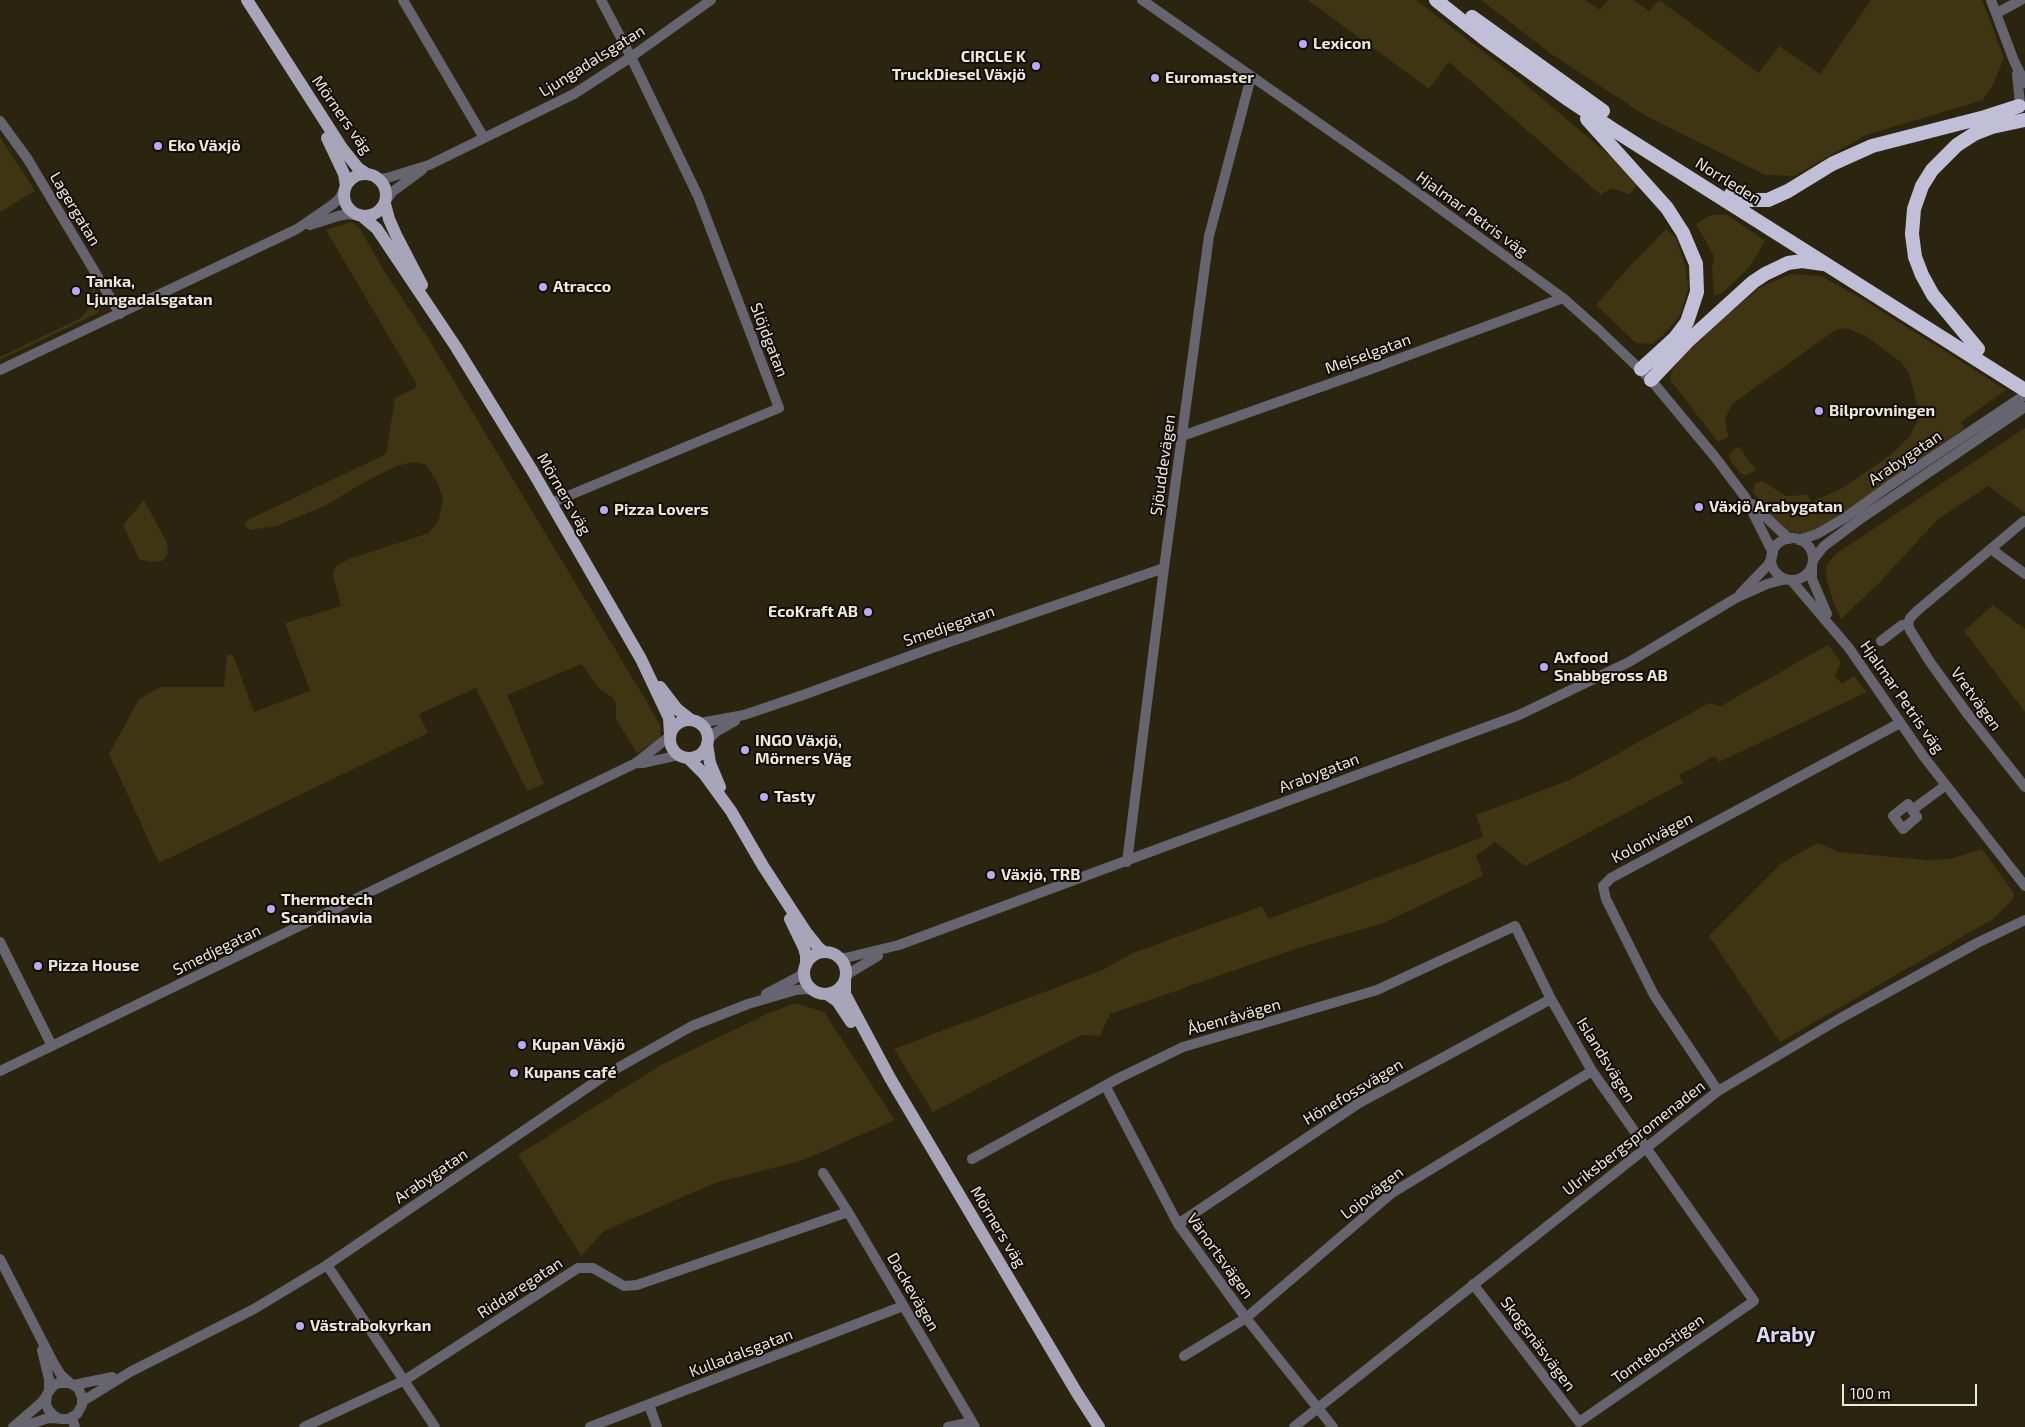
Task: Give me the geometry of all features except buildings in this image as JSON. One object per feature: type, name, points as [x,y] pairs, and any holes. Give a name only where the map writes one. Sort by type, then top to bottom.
[{"type":"highway","name":"Norrleden","points":[[1436,0],[1485,39],[1569,100],[1653,156],[2020,382]]},
{"type":"highway","name":"Norrleden","points":[[1450,0],[1574,92],[1730,194],[1978,349],[2020,382]]},
{"type":"highway","points":[[1569,100],[1667,208],[1684,233],[1696,264],[1697,292],[1690,315],[1675,338],[1641,369]]},
{"type":"highway","points":[[1730,194],[1750,200],[1768,200],[1788,191],[1832,164],[1872,146],[2021,104]]},
{"type":"highway","points":[[1978,349],[1933,295],[1922,275],[1915,257],[1912,234],[1914,209],[1922,186],[1932,170],[1957,145],[1974,134],[1992,127],[2025,120]]},
{"type":"highway","points":[[1651,380],[1689,340],[1753,282],[1765,274],[1788,263],[1811,262],[1828,265]]},
{"type":"main road","name":"Mörners väg","points":[[248,0],[342,148],[358,168],[373,176]]},
{"type":"main road","name":"Mörners väg","points":[[292,72],[341,165],[345,188]]},
{"type":"main road","points":[[373,176],[384,185],[385,202],[376,214],[361,216],[351,211],[346,205],[345,188],[354,177],[373,176]]},
{"type":"main road","name":"Mörners väg","points":[[385,202],[389,219],[396,235],[456,347]]},
{"type":"main road","name":"Mörners väg","points":[[361,216],[376,229],[456,347],[551,503],[640,659],[669,718],[670,735]]},
{"type":"main road","name":"Mörners väg","points":[[640,659],[672,703],[695,722]]},
{"type":"main road","points":[[731,811],[710,763],[706,730],[695,722],[680,722],[670,735],[672,747],[704,774],[731,811],[763,866],[813,941],[824,952]]},
{"type":"main road","points":[[683,756],[699,755],[708,742]]},
{"type":"main road","points":[[763,866],[804,948],[806,955],[805,967],[805,980],[813,990],[827,994],[836,991],[845,977],[845,966],[841,959],[834,954],[824,952],[816,954],[805,967]]},
{"type":"main road","name":"Mörners väg","points":[[845,977],[845,994],[890,1078],[1077,1393],[1095,1427]]},
{"type":"main road","name":"Mörners väg","points":[[827,994],[836,1001],[890,1078]]},
{"type":"main road","name":"Mörners väg","points":[[1077,1393],[1100,1427]]},
{"type":"street","points":[[403,0],[484,138]]},
{"type":"street","points":[[601,0],[631,57]]},
{"type":"street","name":"Ljungadalsgatan","points":[[373,176],[387,178],[429,165],[574,94],[631,57],[711,0]]},
{"type":"street","name":"Hjalmar Petris väg","points":[[1142,0],[1399,178],[1562,298],[1641,369],[1716,456],[1745,497],[1772,555]]},
{"type":"street","points":[[1991,0],[2014,61],[2025,83]]},
{"type":"street","points":[[1997,13],[2021,0]]},
{"type":"street","name":"Slöjdgatan","points":[[551,503],[779,408],[698,196],[631,57]]},
{"type":"street","points":[[2014,61],[2021,104],[2018,113],[2025,120]]},
{"type":"street","name":"Sjöuddevägen","points":[[1126,862],[1210,236],[1251,77]]},
{"type":"street","name":"Lagergatan","points":[[0,120],[27,158],[120,314]]},
{"type":"street","name":"Ljungadalsgatan","points":[[385,202],[392,192],[429,165]]},
{"type":"street","points":[[297,229],[340,199],[345,188]]},
{"type":"street","points":[[0,370],[297,229],[338,216],[348,214],[361,216]]},
{"type":"street","name":"Mejselgatan","points":[[1182,436],[1562,298]]},
{"type":"street","name":"Arabygatan","points":[[1794,539],[1817,534],[1843,519],[2025,394]]},
{"type":"street","name":"Arabygatan","points":[[1812,563],[1824,546],[1863,517],[2025,407]]},
{"type":"street","name":"Hjalmar Petris väg","points":[[1745,497],[1794,539]]},
{"type":"street","points":[[1881,641],[1902,625],[1908,624],[1910,618],[1918,610],[2024,521]]},
{"type":"street","points":[[1794,539],[1810,547],[1812,563],[1804,577],[1788,579],[1775,570],[1772,555],[1779,544],[1794,539]]},
{"type":"street","points":[[1991,549],[2025,574]]},
{"type":"street","name":"Arabygatan","points":[[1736,598],[1768,565],[1772,555]]},
{"type":"street","name":"Hjalmar Petris väg","points":[[1812,563],[1814,587],[1833,627]]},
{"type":"street","name":"Smedjegatan","points":[[695,722],[744,715],[1164,568]]},
{"type":"street","name":"Hjalmar Petris väg","points":[[1788,579],[1833,627],[1900,723],[2025,886]]},
{"type":"street","name":"Arabygatan","points":[[841,959],[899,945],[1518,715],[1629,662],[1736,598],[1767,584],[1788,579]]},
{"type":"street","name":"Vretvägen","points":[[1908,624],[1930,662],[1969,716],[2025,787]]},
{"type":"street","name":"Smedjegatan","points":[[708,742],[720,730],[744,715]]},
{"type":"street","name":"Kolonivägen","points":[[1718,1091],[1654,995],[1606,900],[1603,886],[1611,878],[1900,723]]},
{"type":"street","name":"Smedjegatan","points":[[0,1071],[636,763],[670,735]]},
{"type":"street","name":"Smedjegatan","points":[[636,763],[683,756]]},
{"type":"street","points":[[1912,810],[1946,785]]},
{"type":"street","name":"Ulriksbergspromenaden","points":[[1294,1427],[1718,1091],[1839,1019],[1978,943],[2025,920]]},
{"type":"street","name":"Islandsvägen","points":[[1515,926],[1551,999],[1592,1071],[1754,1301]]},
{"type":"street","name":"Åbenråvägen","points":[[972,1159],[1183,1047],[1377,990],[1515,926]]},
{"type":"street","points":[[0,942],[52,1046]]},
{"type":"street","name":"Arabygatan","points":[[845,977],[858,966],[899,945]]},
{"type":"street","name":"Arabygatan","points":[[748,1004],[794,979],[805,967]]},
{"type":"street","name":"Arabygatan","points":[[83,1401],[130,1372],[254,1309],[327,1265],[607,1074],[692,1026],[748,1004],[796,990],[813,990]]},
{"type":"street","name":"Hönefossvägen","points":[[1178,1224],[1359,1103],[1551,999]]},
{"type":"street","name":"Lojovägen","points":[[1184,1356],[1246,1318],[1392,1193],[1592,1071]]},
{"type":"street","name":"Vänortsvägen","points":[[1106,1087],[1178,1224],[1246,1318],[1333,1427]]},
{"type":"street","name":"Dackevägen","points":[[823,1173],[973,1424]]},
{"type":"street","name":"Riddaregatan","points":[[304,1427],[405,1380],[578,1268],[593,1268],[624,1286],[637,1285],[848,1212]]},
{"type":"street","points":[[0,1259],[61,1375],[81,1392],[83,1401],[74,1422],[48,1418],[22,1427]]},
{"type":"street","points":[[327,1265],[435,1427]]},
{"type":"street","name":"Skogsnäsvägen","points":[[1473,1284],[1579,1422]]},
{"type":"street","name":"Tomtebostigen","points":[[1579,1422],[1754,1301]]},
{"type":"street","name":"Kulladalsgatan","points":[[590,1427],[903,1306]]},
{"type":"street","points":[[32,1323],[49,1379],[46,1404],[52,1415],[60,1419]]},
{"type":"street","name":"Arabygatan","points":[[72,1384],[100,1381],[130,1372]]},
{"type":"street","points":[[12,1427],[38,1406],[48,1392],[58,1383],[72,1384]]},
{"type":"street","points":[[649,1405],[656,1427]]},
{"type":"street","points":[[948,1427],[973,1424]]},
{"type":"shaded area","points":[[1308,0],[1416,0],[1519,79],[1615,160],[1637,185],[1630,194],[1611,188],[1601,195],[1449,62],[1429,89]]},
{"type":"shaded area","points":[[1481,0],[1585,0],[1600,10],[1608,0],[1633,0],[1649,11],[1659,0],[1759,73],[1779,46],[1820,74],[1871,0],[1982,0],[2004,58],[1992,87],[1983,100],[1866,135],[1794,176],[1765,175],[1646,116],[1550,53]]},
{"type":"shaded area","points":[[0,137],[35,191],[0,212]]},
{"type":"shaded area","points":[[1726,214],[1765,241],[1749,268],[1722,293],[1714,296],[1712,269],[1714,256],[1696,224],[1708,216]]},
{"type":"shaded area","points":[[352,222],[360,229],[384,271],[428,338],[645,699],[660,725],[660,739],[637,753],[616,719],[616,703],[612,697],[598,688],[582,664],[507,695],[544,784],[527,791],[476,688],[419,714],[428,733],[159,863],[109,754],[139,699],[160,687],[224,687],[227,655],[233,655],[254,712],[310,691],[285,623],[341,606],[333,575],[336,566],[349,559],[429,533],[439,519],[443,499],[437,482],[426,465],[414,462],[397,466],[324,506],[277,526],[250,530],[245,526],[245,523],[250,519],[386,454],[395,398],[415,388],[416,383],[326,230]]},
{"type":"shaded area","points":[[1666,229],[1676,238],[1686,268],[1688,289],[1680,316],[1663,335],[1653,344],[1636,343],[1596,305]]},
{"type":"shaded area","points":[[1790,274],[1821,276],[1864,300],[2006,390],[1961,422],[1965,428],[1848,510],[1811,533],[1803,535],[1783,529],[1753,492],[1755,483],[1762,481],[1786,496],[1808,495],[1811,502],[1843,488],[1893,453],[1909,437],[1923,411],[1917,404],[1909,374],[1902,363],[1866,336],[1845,328],[1834,331],[1732,404],[1725,419],[1728,437],[1718,442],[1671,381],[1671,372],[1681,358],[1759,288]]},
{"type":"shaded area","points":[[90,281],[102,301],[98,313],[0,360],[0,357],[81,318],[94,300],[94,295],[88,284]]},
{"type":"shaded area","points":[[2025,428],[2025,513],[1988,486],[1938,519],[1880,582],[1841,619],[1826,578],[1827,564],[1836,554]]},
{"type":"shaded area","points":[[1739,447],[1756,470],[1746,475],[1740,473],[1731,462],[1729,456],[1733,450]]},
{"type":"shaded area","points":[[144,500],[167,543],[168,554],[162,561],[150,562],[139,559],[123,525]]},
{"type":"shaded area","points":[[1993,605],[2025,629],[2025,712],[1964,631]]},
{"type":"shaded area","points":[[1828,645],[1841,662],[1835,676],[1842,684],[1854,676],[1867,692],[1719,762],[1715,756],[1679,775],[1683,783],[1525,866],[1495,842],[1476,856],[1483,876],[1383,923],[1295,949],[1110,1014],[1100,1036],[1081,1035],[933,1112],[894,1049],[1105,969],[1133,953],[1262,906],[1269,919],[1483,837],[1476,815],[1570,780],[1709,703],[1721,706]]},
{"type":"shaded area","points":[[1818,843],[1838,852],[1926,860],[1950,859],[1982,849],[2014,893],[2013,899],[1993,919],[1780,1042],[1709,936],[1782,863]]},
{"type":"shaded area","points":[[795,1003],[824,1012],[895,1120],[801,1161],[715,1183],[604,1231],[581,1256],[518,1155],[661,1065],[769,1013]]},
{"type":"place","name":"Lexicon","points":[[1303,44]]},
{"type":"place","name":"CIRCLE K TruckDiesel Växjö","points":[[1036,66]]},
{"type":"place","name":"Euromaster","points":[[1155,78]]},
{"type":"place","name":"Eko Växjö","points":[[158,146]]},
{"type":"place","name":"Atracco","points":[[543,287]]},
{"type":"place","name":"Tanka, Ljungadalsgatan","points":[[76,291]]},
{"type":"place","name":"Bilprovningen","points":[[1819,411]]},
{"type":"place","name":"Växjö Arabygatan","points":[[1699,507]]},
{"type":"place","name":"Pizza Lovers","points":[[604,510]]},
{"type":"place","name":"EcoKraft AB","points":[[868,612]]},
{"type":"place","name":"Axfood Snabbgross AB","points":[[1544,667]]},
{"type":"place","name":"INGO Växjö, Mörners Väg","points":[[745,750]]},
{"type":"place","name":"Tasty","points":[[764,797]]},
{"type":"place","name":"Växjö, TRB","points":[[991,875]]},
{"type":"place","name":"Thermotech Scandinavia","points":[[271,909]]},
{"type":"place","name":"Pizza House","points":[[38,966]]},
{"type":"place","name":"Kupan Växjö","points":[[522,1045]]},
{"type":"place","name":"Kupans café","points":[[514,1073]]},
{"type":"place","name":"Västrabokyrkan","points":[[300,1326]]},
{"type":"district","name":"Araby","points":[[1786,1335]]}]
